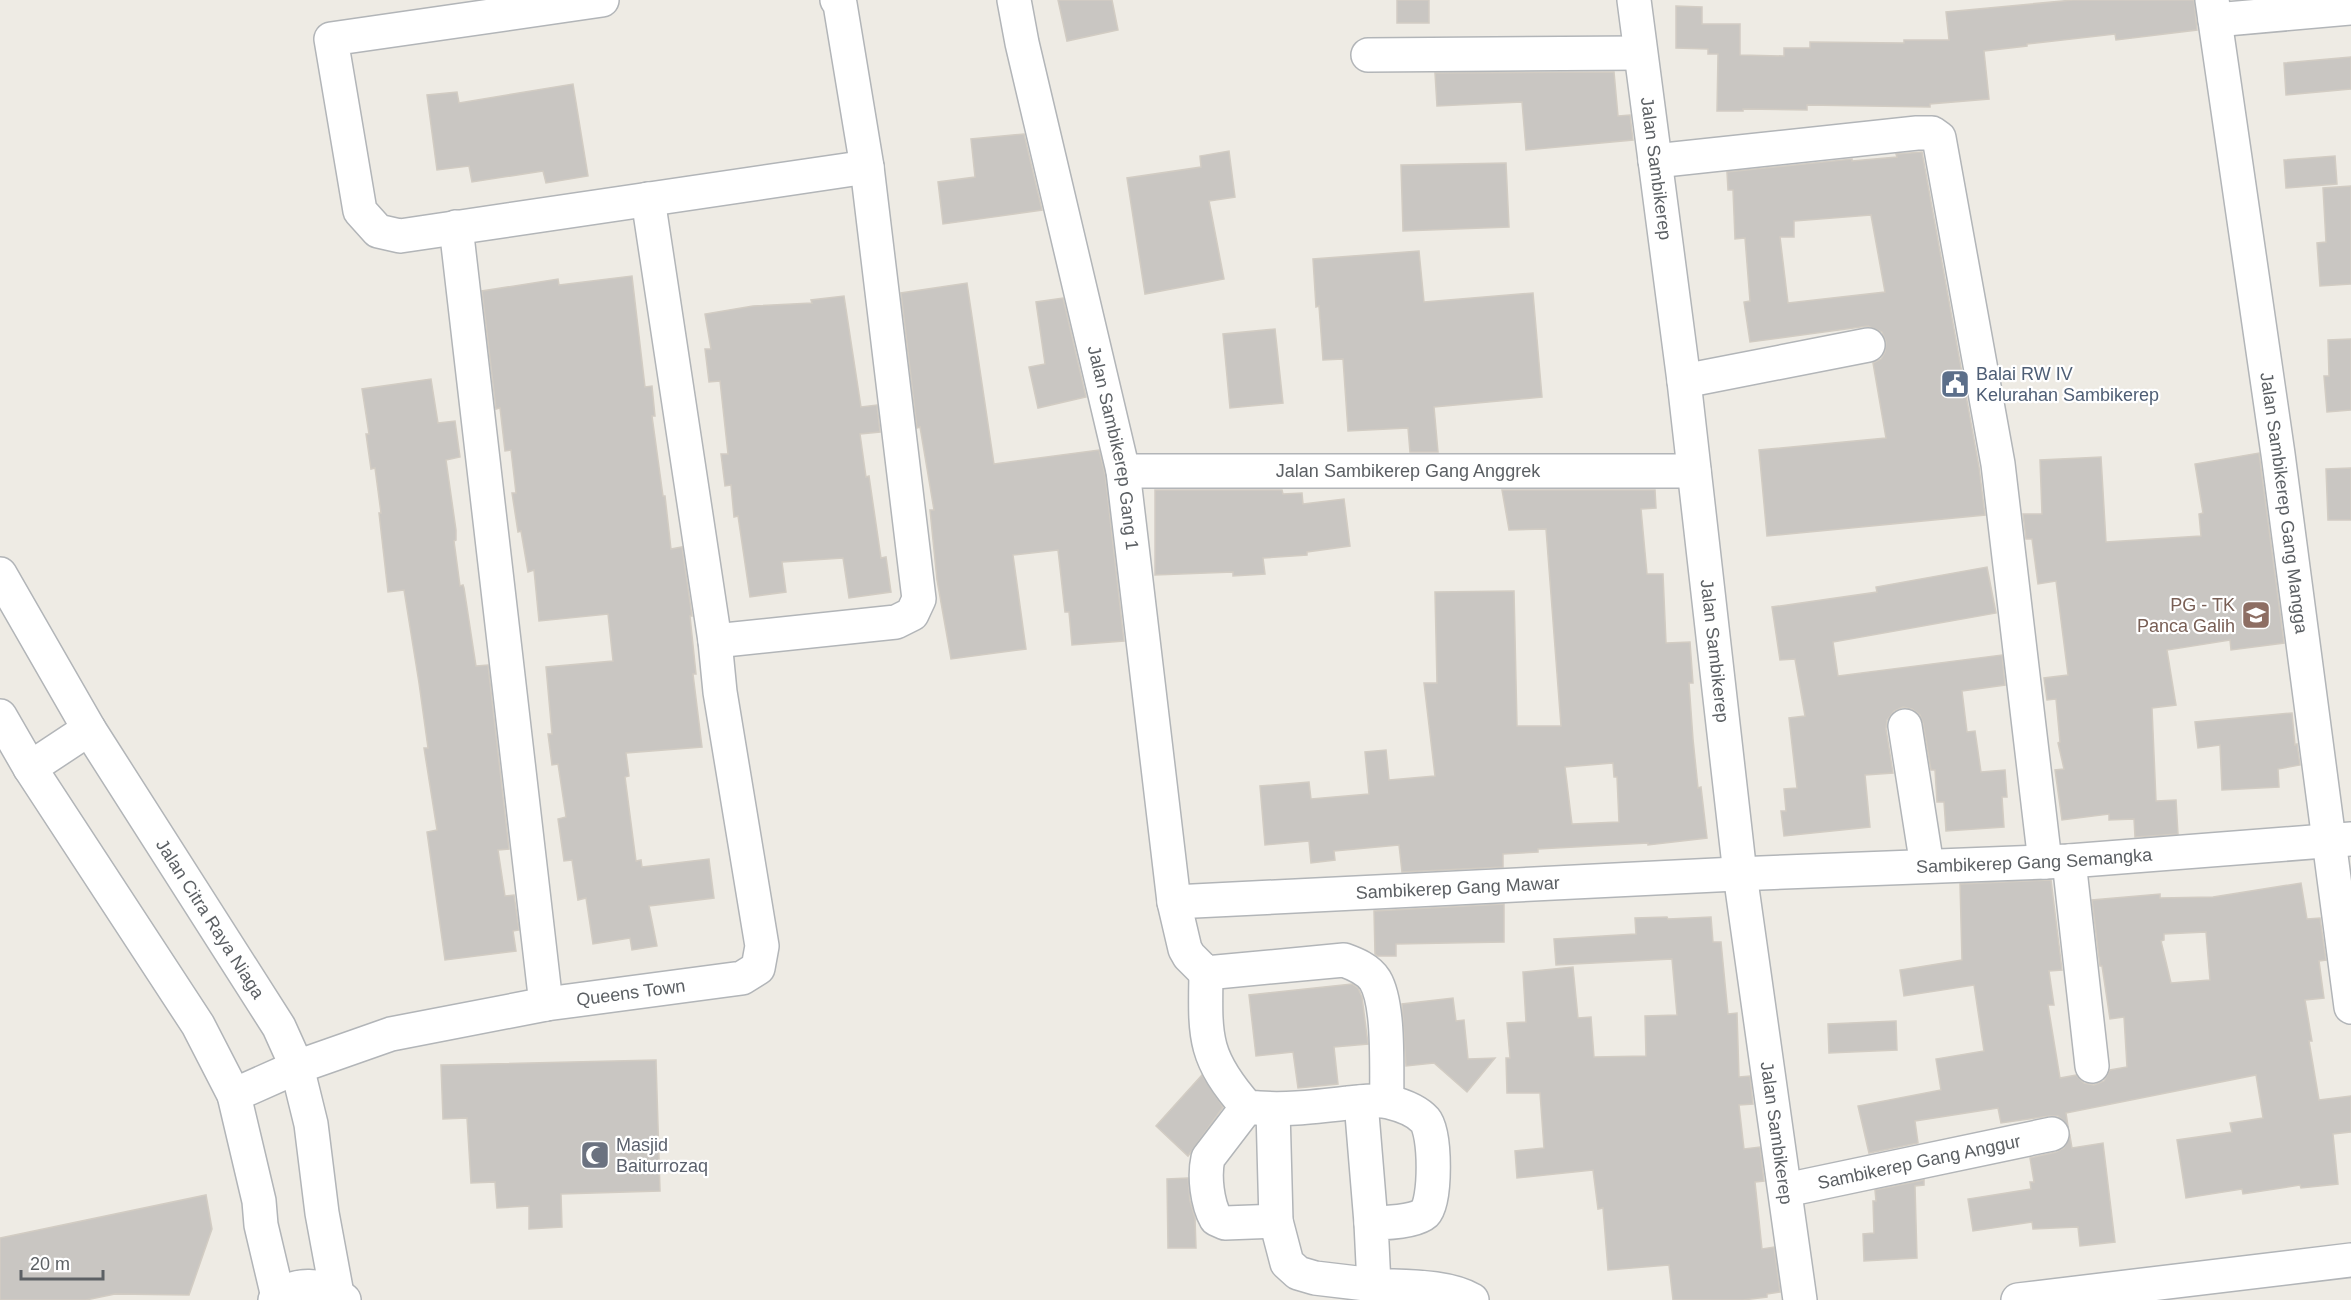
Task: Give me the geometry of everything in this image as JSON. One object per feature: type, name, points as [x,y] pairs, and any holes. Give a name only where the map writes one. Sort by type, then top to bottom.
[{"type":"street","points":[[602,0],[331,39],[360,211],[378,231],[400,236],[867,167]]},
{"type":"street","points":[[715,641],[896,622],[912,614],[919,599],[867,167],[840,4],[837,0]]},
{"type":"street","name":"Jalan Sambikerep Gang 1","points":[[1014,0],[1022,43],[1123,471],[1174,902],[1185,949],[1206,973]]},
{"type":"street","name":"Jalan Sambikerep","points":[[1634,0],[1684,381],[1740,874],[1800,1300]]},
{"type":"street","points":[[2214,10],[2351,8]]},
{"type":"street","name":"Jalan Sambikerep Gang Mangga","points":[[2214,10],[2278,454],[2339,840],[2351,1007]]},
{"type":"street","points":[[1368,55],[1640,53]]},
{"type":"street","points":[[1655,161],[1917,133],[1932,133],[1939,138],[1998,464],[2057,861],[2092,1066]]},
{"type":"street","name":"Queens Town","points":[[234,1095],[297,1067],[391,1034],[546,1004],[742,978],[758,968],[762,946],[720,692],[715,641],[648,199]]},
{"type":"street","points":[[456,227],[546,1004]]},
{"type":"street","points":[[1684,381],[1868,345]]},
{"type":"street","name":"Jalan Sambikerep Gang Anggrek","points":[[1123,471],[1694,471]]},
{"type":"street","name":"Jalan Citra Raya Niaga","points":[[0,574],[89,729],[279,1028],[297,1067],[311,1124],[322,1213],[341,1297]]},
{"type":"street","points":[[0,716],[30,768],[198,1025],[234,1095],[259,1201],[261,1225],[276,1299],[291,1289],[307,1286],[322,1287],[341,1297]]},
{"type":"street","points":[[1905,726],[1927,866]]},
{"type":"street","points":[[30,768],[89,729]]},
{"type":"street","name":"Sambikerep Gang Semangka","points":[[1740,874],[2057,861],[2339,840]]},
{"type":"street","name":"Sambikerep Gang Mawar","points":[[1174,902],[1740,874]]},
{"type":"street","points":[[1371,1223],[1414,1218],[1424,1213],[1431,1204],[1432,1135],[1426,1121],[1416,1112],[1374,1102],[1260,1109],[1232,1090],[1217,1066],[1209,1047],[1206,1027],[1206,973],[1344,960],[1362,967],[1375,979],[1383,1003],[1374,1102],[1371,1223],[1374,1285]]},
{"type":"street","points":[[1260,1109],[1276,1221],[1287,1263],[1298,1272],[1315,1278],[1447,1291],[1472,1300]]},
{"type":"street","points":[[1260,1109],[1208,1158],[1206,1167],[1210,1209],[1216,1219],[1225,1223],[1276,1221]]},
{"type":"street","name":"Sambikerep Gang Anggur","points":[[1786,1190],[2052,1134]]},
{"type":"street","points":[[2018,1300],[2351,1260]]},
{"type":"building","points":[[1058,0],[1112,0],[1118,30],[1067,41]]},
{"type":"building","points":[[1397,0],[1429,0],[1429,23],[1397,23]]},
{"type":"building","points":[[2073,0],[2194,0],[2197,30],[2116,40],[2115,34],[1984,51],[1989,99],[1930,104],[1930,107],[1807,105],[1807,110],[1717,111],[1718,54],[1708,54],[1708,49],[1676,48],[1676,6],[1702,7],[1702,24],[1740,24],[1740,55],[1784,56],[1784,48],[1810,48],[1810,42],[1904,43],[1904,40],[1949,40],[1946,12]]},
{"type":"building","points":[[2351,57],[2351,89],[2286,95],[2284,63]]},
{"type":"building","points":[[1614,72],[1618,116],[1630,115],[1633,140],[1526,150],[1522,102],[1437,106],[1435,73]]},
{"type":"building","points":[[573,84],[588,176],[546,183],[543,171],[472,182],[469,166],[437,170],[427,95],[457,92],[459,103]]},
{"type":"building","points":[[1024,134],[1042,210],[943,224],[938,182],[975,177],[971,139]]},
{"type":"building","points":[[1229,151],[1235,197],[1209,201],[1224,279],[1145,294],[1127,178],[1201,167],[1200,156]]},
{"type":"building","points":[[1922,152],[1979,467],[1985,515],[1767,536],[1759,450],[1886,438],[1873,363],[1881,359],[1885,352],[1886,342],[1882,332],[1868,326],[1750,342],[1744,302],[1750,301],[1745,238],[1735,239],[1733,190],[1728,190],[1727,172],[1852,159],[1852,161],[1897,157],[1896,154]],"holes":[[[1871,215],[1885,292],[1788,303],[1780,237],[1794,237],[1794,221]]]},
{"type":"building","points":[[2335,156],[2337,184],[2286,188],[2284,160]]},
{"type":"building","points":[[1506,163],[1509,227],[1403,231],[1401,165]]},
{"type":"building","points":[[2351,186],[2351,284],[2320,286],[2317,243],[2326,242],[2323,188]]},
{"type":"building","points":[[1419,251],[1424,302],[1533,293],[1542,397],[1434,407],[1438,452],[1410,452],[1408,428],[1348,431],[1343,359],[1323,360],[1319,306],[1316,307],[1313,259]]},
{"type":"building","points":[[632,276],[645,387],[652,386],[655,416],[652,416],[671,549],[682,547],[692,616],[690,616],[696,674],[693,674],[702,747],[626,753],[629,776],[625,777],[636,861],[641,860],[642,867],[709,859],[714,898],[649,906],[657,946],[632,950],[630,938],[593,944],[586,898],[578,900],[572,860],[564,861],[558,819],[566,817],[558,764],[552,765],[548,734],[552,734],[546,667],[613,661],[608,614],[539,621],[534,570],[528,572],[521,531],[518,532],[512,493],[516,493],[511,450],[505,451],[500,408],[496,409],[482,291],[558,279],[559,285]]},
{"type":"building","points":[[967,283],[994,464],[1099,450],[1105,474],[1124,641],[1072,645],[1069,612],[1065,612],[1058,550],[1013,555],[1026,649],[951,659],[937,580],[930,510],[934,510],[920,427],[917,428],[901,293]]},
{"type":"building","points":[[844,296],[861,407],[877,405],[880,432],[860,434],[866,477],[869,476],[881,558],[886,557],[891,592],[849,598],[843,558],[782,562],[786,592],[750,597],[738,516],[734,517],[731,485],[725,486],[721,454],[728,454],[720,381],[709,382],[705,349],[711,349],[705,314],[753,306],[812,303],[811,300]]},
{"type":"building","points":[[1063,298],[1086,397],[1038,408],[1029,367],[1045,364],[1036,302]]},
{"type":"building","points":[[1275,329],[1283,403],[1230,408],[1223,334]]},
{"type":"building","points":[[2351,339],[2351,410],[2327,412],[2324,376],[2329,376],[2328,340]]},
{"type":"building","points":[[431,379],[438,423],[455,421],[460,457],[446,460],[456,530],[454,541],[460,586],[463,585],[464,588],[476,666],[488,665],[509,849],[498,850],[505,896],[514,895],[519,930],[513,931],[516,951],[445,960],[427,832],[437,830],[424,748],[428,748],[419,683],[404,590],[388,592],[379,513],[381,513],[375,468],[371,469],[366,434],[369,434],[362,389]]},
{"type":"building","points":[[2259,453],[2284,643],[2231,650],[2230,640],[2167,650],[2176,705],[2152,708],[2156,801],[2176,800],[2178,834],[2135,837],[2134,819],[2109,820],[2109,814],[2062,820],[2055,770],[2064,769],[2058,743],[2060,742],[2056,699],[2047,700],[2044,678],[2068,675],[2056,581],[2038,584],[2032,539],[2026,539],[2023,514],[2042,514],[2040,460],[2101,457],[2106,542],[2201,536],[2199,514],[2203,513],[2195,464]]},
{"type":"building","points":[[2351,468],[2351,520],[2328,520],[2326,469]]},
{"type":"building","points":[[1155,490],[1282,490],[1283,494],[1302,493],[1303,504],[1344,499],[1350,546],[1307,552],[1307,555],[1263,558],[1265,574],[1233,576],[1233,572],[1155,575]]},
{"type":"building","points":[[1502,490],[1655,490],[1656,508],[1641,509],[1647,574],[1663,574],[1666,643],[1690,642],[1693,683],[1689,683],[1693,739],[1698,788],[1701,787],[1707,838],[1648,845],[1648,843],[1538,849],[1538,852],[1503,854],[1503,867],[1402,872],[1399,845],[1334,851],[1335,860],[1311,863],[1309,841],[1265,845],[1260,786],[1309,782],[1311,799],[1369,794],[1365,752],[1386,750],[1389,780],[1435,776],[1424,683],[1437,683],[1435,592],[1514,591],[1517,726],[1561,726],[1546,529],[1509,530]],"holes":[[[1613,763],[1614,777],[1617,777],[1619,822],[1572,824],[1565,767]]]},
{"type":"building","points":[[1987,567],[1996,613],[1833,642],[1838,676],[2002,655],[2005,685],[1962,691],[1967,732],[1975,731],[1981,772],[2005,770],[2007,797],[2002,797],[2004,827],[1946,831],[1944,802],[1937,802],[1935,770],[1931,770],[1923,723],[1920,715],[1912,709],[1903,707],[1894,711],[1887,720],[1886,729],[1893,773],[1865,775],[1870,827],[1784,836],[1781,811],[1786,811],[1784,789],[1797,788],[1789,718],[1805,716],[1795,659],[1780,660],[1772,607],[1877,592],[1876,587]]},
{"type":"building","points":[[2292,713],[2295,745],[2297,744],[2300,765],[2278,769],[2279,787],[2222,790],[2220,745],[2198,748],[2195,722]]},
{"type":"building","points":[[2051,880],[2062,970],[2049,971],[2054,1005],[2048,1005],[2060,1078],[2076,1075],[2084,1083],[2094,1085],[2104,1081],[2110,1070],[2127,1067],[2124,1017],[2110,1019],[2102,966],[2100,966],[2092,900],[2160,894],[2160,898],[2213,897],[2301,883],[2307,919],[2320,918],[2326,960],[2319,961],[2324,998],[2305,1000],[2319,1100],[2351,1096],[2351,1132],[2333,1134],[2338,1184],[2301,1188],[2300,1185],[2243,1194],[2242,1189],[2186,1198],[2177,1140],[2232,1132],[2230,1123],[2263,1118],[2256,1075],[2066,1113],[2068,1126],[2058,1116],[2001,1123],[1998,1108],[1915,1121],[1918,1143],[1869,1153],[1858,1106],[1941,1090],[1936,1059],[1984,1051],[1974,985],[1904,996],[1900,970],[1962,960],[1960,884]],"holes":[[[2206,932],[2210,980],[2171,983],[2161,941],[2164,940],[2164,934]]]},
{"type":"building","points":[[1504,904],[1504,942],[1396,944],[1396,956],[1375,954],[1374,911]]},
{"type":"building","points":[[1667,917],[1668,919],[1711,917],[1713,942],[1721,942],[1728,1014],[1737,1013],[1739,1077],[1750,1076],[1753,1104],[1739,1105],[1744,1149],[1760,1147],[1764,1181],[1755,1182],[1762,1249],[1774,1247],[1780,1292],[1767,1294],[1767,1297],[1743,1300],[1673,1300],[1669,1265],[1608,1270],[1603,1208],[1598,1209],[1593,1170],[1517,1178],[1515,1151],[1544,1148],[1540,1093],[1507,1093],[1506,1058],[1510,1058],[1507,1023],[1526,1022],[1523,972],[1573,967],[1578,1018],[1591,1017],[1594,1057],[1646,1056],[1645,1016],[1677,1015],[1672,959],[1556,965],[1554,939],[1636,934],[1635,918]]},
{"type":"building","points":[[1352,984],[1358,988],[1362,997],[1368,1044],[1334,1047],[1338,1084],[1298,1088],[1293,1052],[1256,1056],[1249,995]]},
{"type":"building","points":[[1453,998],[1456,1021],[1464,1020],[1468,1059],[1495,1058],[1467,1092],[1434,1063],[1406,1066],[1402,1004]]},
{"type":"building","points":[[1896,1021],[1897,1050],[1829,1053],[1828,1024]]},
{"type":"building","name":"Masjid Baiturrozaq","points":[[656,1060],[660,1191],[561,1194],[562,1227],[529,1229],[529,1206],[497,1208],[495,1182],[471,1183],[467,1118],[443,1119],[441,1065]]},
{"type":"building","points":[[1202,1075],[1223,1107],[1188,1156],[1156,1126]]},
{"type":"building","points":[[2070,1136],[2072,1148],[2103,1143],[2115,1242],[2080,1246],[2078,1227],[2033,1229],[2032,1222],[1973,1231],[1968,1199],[2031,1189],[2030,1182],[2034,1182],[2030,1158],[2064,1148]]},
{"type":"building","points":[[1188,1178],[1190,1201],[1195,1218],[1196,1248],[1168,1248],[1167,1179]]},
{"type":"building","points":[[1924,1180],[1924,1185],[1915,1186],[1917,1258],[1864,1261],[1863,1234],[1874,1233],[1875,1190]]},
{"type":"building","points":[[206,1195],[212,1229],[189,1295],[115,1294],[86,1300],[0,1300],[0,1238]]},
{"type":"place","name":"Balai RW IV Kelurahan Sambikerep","points":[[1955,384]]},
{"type":"place","name":"PG - TK Panca Galih","points":[[2256,615]]},
{"type":"place","name":"Masjid Baiturrozaq","points":[[595,1155]]}]
